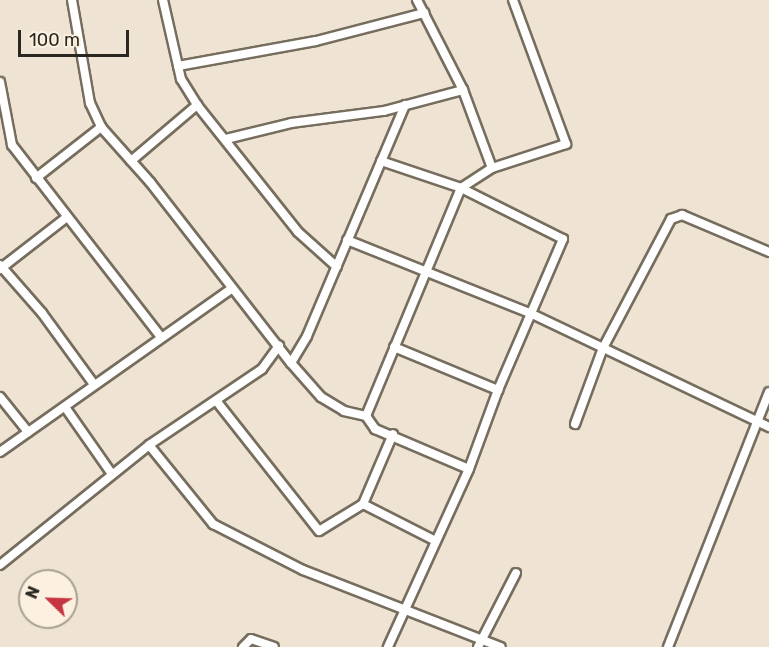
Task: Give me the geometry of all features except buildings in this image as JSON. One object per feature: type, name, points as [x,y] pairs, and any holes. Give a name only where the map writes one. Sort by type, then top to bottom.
[{"type":"street","points":[[72,0],[90,103],[101,127],[130,160],[291,363],[321,397],[344,411],[366,416],[375,429],[393,434],[469,469]]},
{"type":"street","points":[[163,0],[181,79],[197,105],[298,232],[337,267]]},
{"type":"street","points":[[417,0],[463,90],[492,168]]},
{"type":"street","points":[[366,416],[461,188],[492,168],[566,144],[513,0]]},
{"type":"street","points":[[178,66],[316,41],[424,13]]},
{"type":"street","points":[[0,82],[12,145],[161,337]]},
{"type":"street","points":[[226,139],[291,123],[405,105],[463,90]]},
{"type":"street","points":[[130,160],[197,105]]},
{"type":"street","points":[[291,363],[307,336],[405,105]]},
{"type":"street","points":[[36,178],[101,127]]},
{"type":"street","points":[[381,161],[461,188],[563,239],[498,390],[469,469],[434,540],[388,647]]},
{"type":"street","points":[[575,424],[603,348],[671,219],[682,215],[769,252]]},
{"type":"street","points":[[67,217],[1,267],[42,312],[93,383]]},
{"type":"street","points":[[347,240],[532,314],[769,427]]},
{"type":"street","points":[[0,452],[65,407],[93,383],[231,289]]},
{"type":"street","points":[[0,565],[149,445],[218,402],[242,379],[262,369],[279,346]]},
{"type":"street","points":[[394,347],[498,390]]},
{"type":"street","points":[[668,647],[769,392]]},
{"type":"street","points":[[0,398],[28,432]]},
{"type":"street","points":[[218,402],[319,531],[363,504],[393,434]]},
{"type":"street","points":[[65,407],[112,474]]},
{"type":"street","points":[[149,445],[213,525],[303,570],[405,607],[500,647]]},
{"type":"street","points":[[363,504],[434,540]]},
{"type":"street","points":[[478,647],[516,573]]},
{"type":"street","points":[[243,647],[251,639],[274,647]]}]
